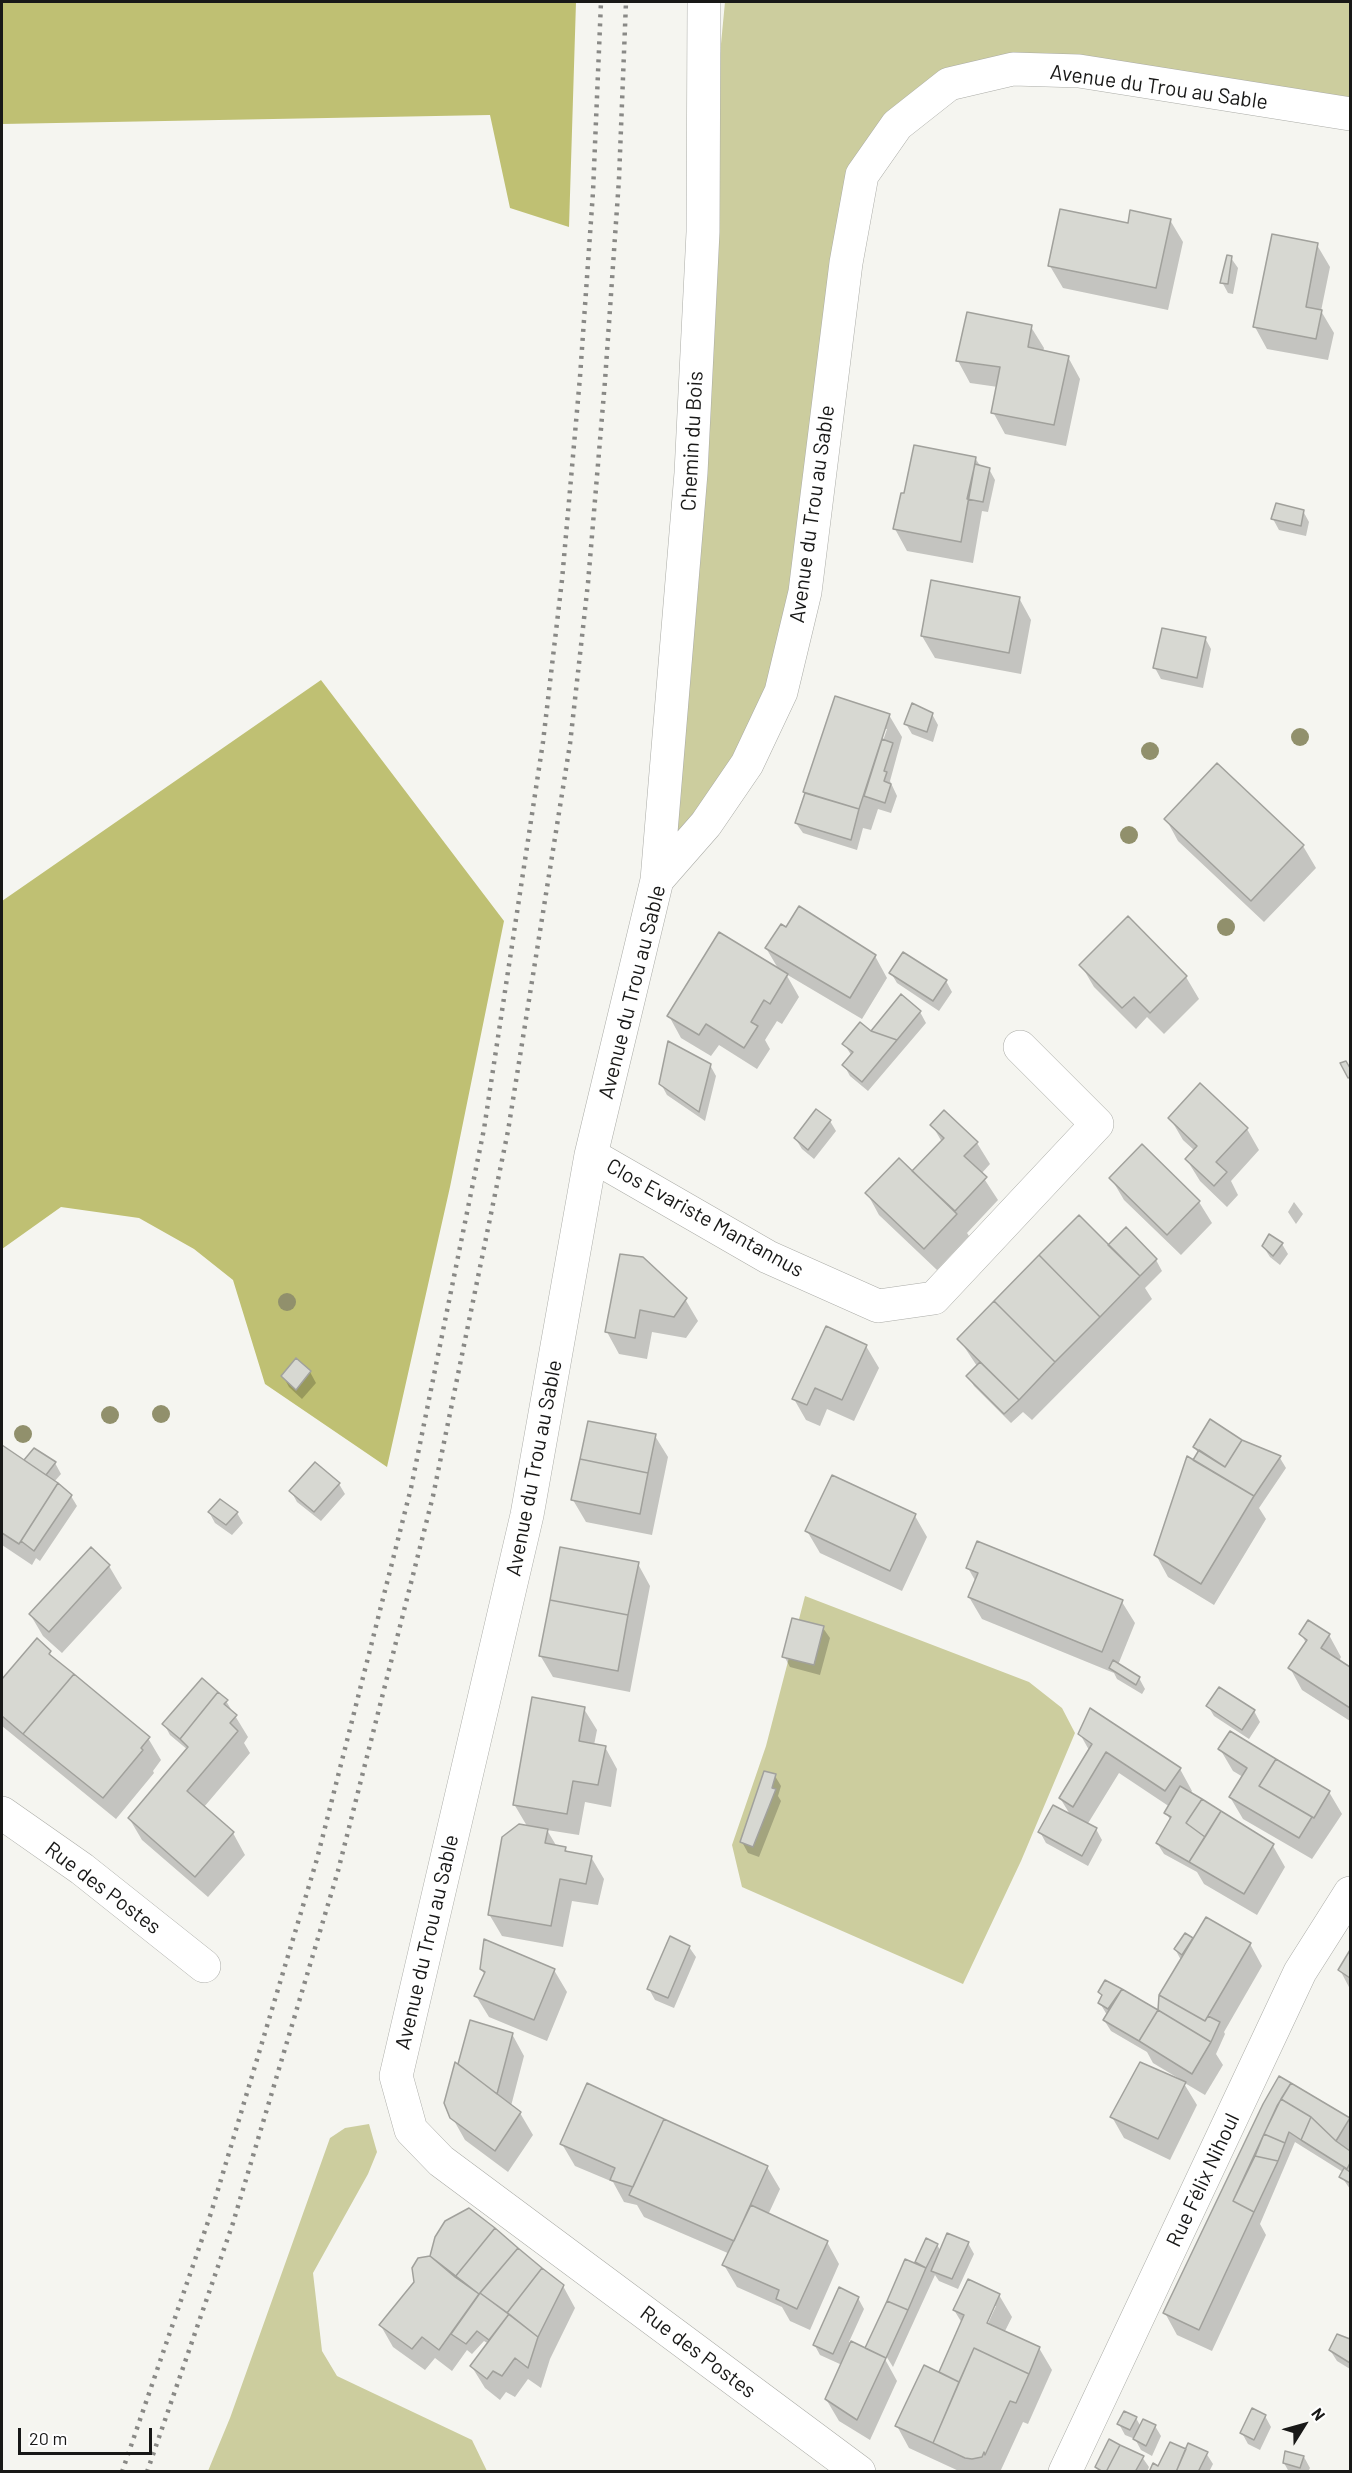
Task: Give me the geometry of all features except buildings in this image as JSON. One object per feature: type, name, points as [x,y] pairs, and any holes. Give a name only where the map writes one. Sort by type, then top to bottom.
[{"type":"street","name":"Chemin du Bois","points":[[657,880],[691,473],[703,232],[704,2]]},
{"type":"street","name":"Avenue du Trou au Sable","points":[[536,2232],[441,2161],[411,2130],[396,2076],[527,1515],[591,1155],[657,880],[706,824],[747,764],[781,692],[805,592],[846,263],[862,175],[897,125],[949,84],[1013,69],[1079,71],[1350,114]]},
{"type":"street","name":"Clos Evariste Mantannus","points":[[591,1155],[768,1257],[878,1306],[934,1298],[1097,1124],[1020,1047]]},
{"type":"street","name":"Rue des Postes","points":[[2,1813],[82,1869],[204,1966]]},
{"type":"street","name":"Rue Félix Nihoul","points":[[1065,2472],[1300,1972],[1350,1893]]},
{"type":"street","name":"Rue des Postes","points":[[536,2232],[859,2472]]},
{"type":"green space","points":[[725,2],[1350,2],[1350,114],[1079,71],[949,84],[862,175],[781,692],[657,880],[703,232]]},
{"type":"green space","points":[[805,1596],[1029,1682],[1062,1708],[1075,1733],[1021,1861],[963,1984],[742,1887],[732,1845],[766,1746]]},
{"type":"green space","points":[[369,2124],[377,2152],[368,2174],[313,2273],[322,2351],[337,2376],[472,2440],[487,2471],[208,2471],[230,2418],[330,2138],[345,2128]]},
{"type":"shaded area","points":[[2,2],[576,2],[569,227],[510,208],[490,115],[2,124]]},
{"type":"shaded area","points":[[321,680],[504,921],[450,1187],[387,1467],[265,1384],[233,1280],[194,1249],[139,1218],[61,1207],[2,1249],[2,901]]},
{"type":"railway","points":[[122,2472],[211,2213],[317,1859],[411,1488],[484,1129],[543,742],[562,580],[593,192],[601,2]]},
{"type":"railway","points":[[147,2472],[233,2223],[338,1871],[433,1496],[508,1131],[570,744],[588,583],[619,179],[626,2]]}]
